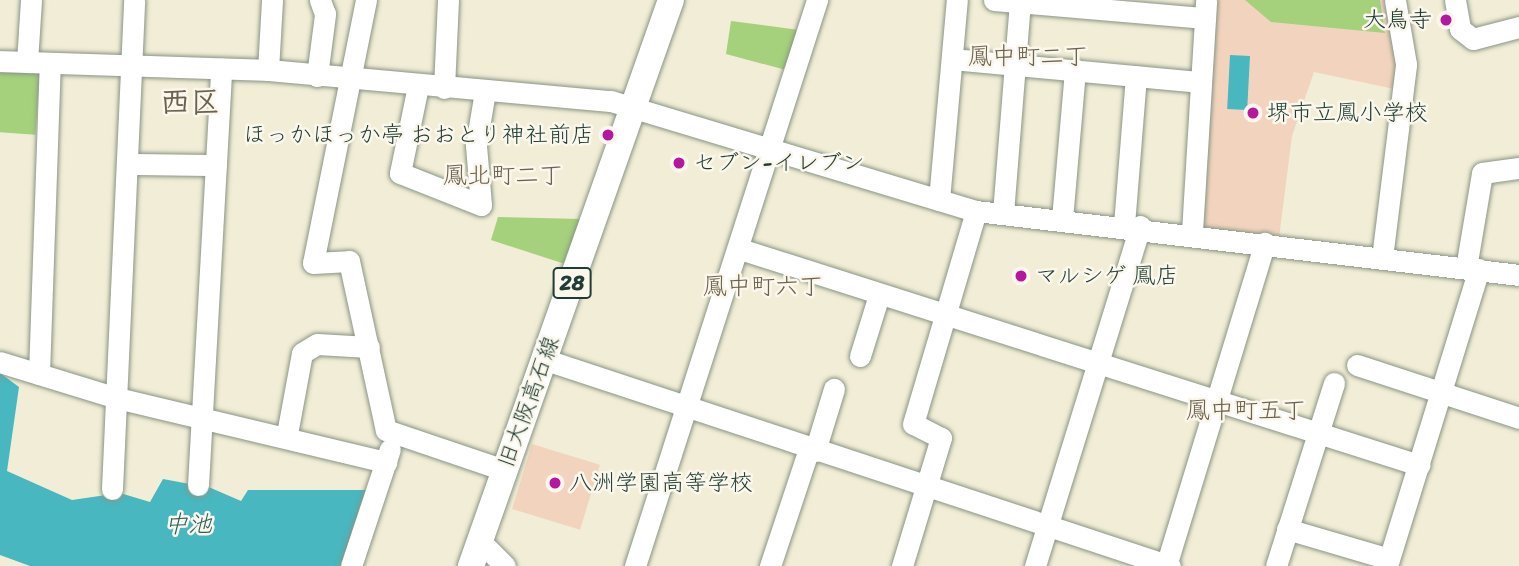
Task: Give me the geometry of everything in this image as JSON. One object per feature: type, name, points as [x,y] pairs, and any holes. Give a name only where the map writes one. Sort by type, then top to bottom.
[{"type":"main road","name":"旧大阪高石線","points":[[471,566],[543,359],[636,110],[671,0]]},
{"type":"street","points":[[27,62],[31,0]]},
{"type":"street","points":[[113,489],[134,0]]},
{"type":"street","points":[[268,70],[272,0]]},
{"type":"street","points":[[317,76],[325,14],[320,0]]},
{"type":"street","points":[[366,0],[313,263],[349,261],[386,430],[504,470]]},
{"type":"street","points":[[444,88],[448,0]]},
{"type":"street","points":[[635,566],[689,411],[817,0]]},
{"type":"street","points":[[939,200],[957,0]]},
{"type":"street","points":[[994,0],[1206,9],[1192,232]]},
{"type":"street","points":[[1382,258],[1406,64],[1395,0]]},
{"type":"street","points":[[1455,0],[1460,29],[1473,39],[1519,27]]},
{"type":"street","points":[[1003,213],[1020,2]]},
{"type":"street","points":[[952,59],[1202,82]]},
{"type":"street","points":[[0,61],[133,68],[268,70],[348,80],[611,102],[976,211],[1192,232],[1519,275]]},
{"type":"street","points":[[38,374],[50,64]]},
{"type":"street","points":[[198,485],[204,417],[221,69]]},
{"type":"street","points":[[1062,219],[1075,70]]},
{"type":"street","points":[[1035,566],[1097,365],[1132,226],[1136,76]]},
{"type":"street","points":[[418,86],[400,173],[481,205],[476,145],[485,91]]},
{"type":"street","points":[[128,164],[216,165]]},
{"type":"street","points":[[1287,529],[1388,563],[1443,394],[1473,268],[1482,173],[1519,168]]},
{"type":"street","points":[[902,566],[942,438],[913,424],[976,211]]},
{"type":"street","points":[[543,359],[689,411],[1048,526],[1107,556],[1168,566],[1265,243]]},
{"type":"street","points":[[740,249],[946,317],[1419,465]]},
{"type":"street","points":[[860,356],[879,295]]},
{"type":"street","points":[[287,434],[302,353],[317,344],[369,347]]},
{"type":"street","points":[[0,362],[117,398],[287,434],[386,462]]},
{"type":"street","points":[[1357,365],[1519,418]]},
{"type":"street","points":[[1276,566],[1334,383]]},
{"type":"street","points":[[770,566],[834,389]]},
{"type":"street","points":[[351,566],[395,433]]},
{"type":"street","points":[[480,541],[505,566]]},
{"type":"shaded area","name":"堺市立鳳小学校","points":[[1214,0],[1390,0],[1399,90],[1314,72],[1292,136],[1279,238],[1205,230],[1198,221]]},
{"type":"shaded area","name":"八洲学園高等学校","points":[[532,444],[600,465],[580,530],[512,509]]},
{"type":"green space","points":[[1245,0],[1380,0],[1385,33],[1271,22]]},
{"type":"green space","points":[[731,21],[799,30],[786,70],[726,54]]},
{"type":"green space","points":[[0,67],[40,70],[35,135],[0,132]]},
{"type":"green space","points":[[498,217],[582,219],[565,264],[491,240]]},
{"type":"water","points":[[1230,55],[1250,56],[1247,110],[1227,109]]},
{"type":"water","name":"中池","points":[[0,373],[19,387],[7,471],[72,500],[120,493],[150,502],[163,479],[211,488],[241,501],[248,490],[370,490],[344,566],[30,566],[0,555]]},
{"type":"place","name":"大鳥寺","points":[[1446,20]]},
{"type":"place","name":"堺市立鳳小学校","points":[[1253,113]]},
{"type":"place","name":"ほっかほっか亭 おおとり神社前店","points":[[608,135]]},
{"type":"place","name":"セブン-イレブン","points":[[679,163]]},
{"type":"place","name":"マルシゲ 鳳店","points":[[1021,276]]},
{"type":"place","name":"八洲学園高等学校","points":[[555,483]]},
{"type":"district","name":"鳳中町二丁","points":[[1028,57]]},
{"type":"district","name":"西区","points":[[190,102]]},
{"type":"district","name":"鳳北町二丁","points":[[503,176]]},
{"type":"district","name":"鳳中町六丁","points":[[763,287]]},
{"type":"district","name":"鳳中町五丁","points":[[1246,411]]}]
